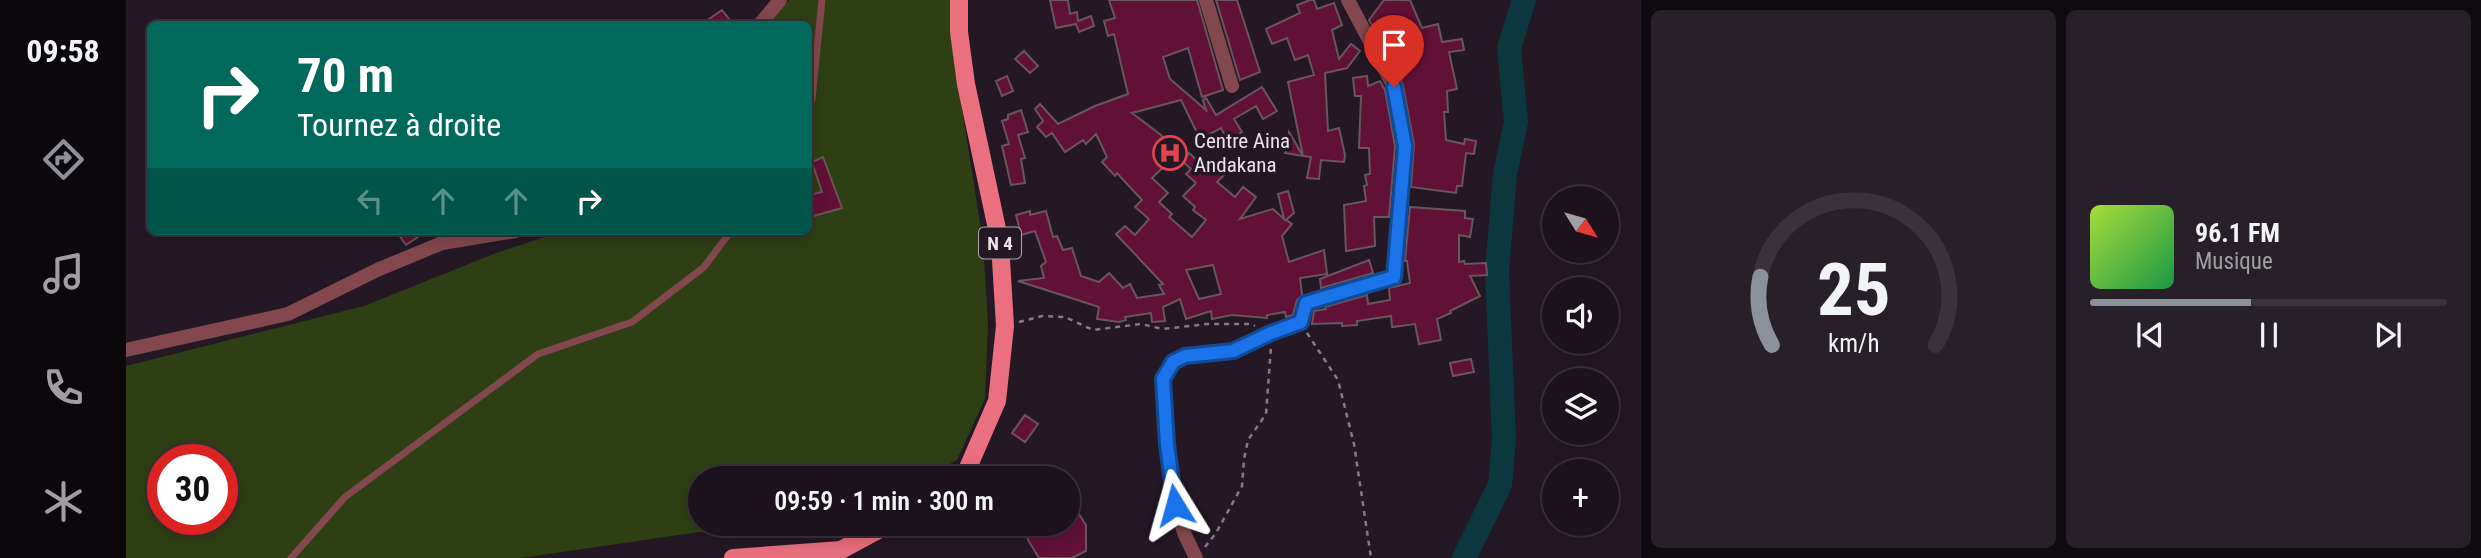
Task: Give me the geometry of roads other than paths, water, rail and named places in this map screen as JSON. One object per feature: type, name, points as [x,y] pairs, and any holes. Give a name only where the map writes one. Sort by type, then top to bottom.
[{"type":"main road","name":"N 4","points":[[959,0],[959,32],[966,84],[1000,243],[1004,326],[997,401],[969,466]]},
{"type":"main road","points":[[733,558],[841,550],[867,536]]},
{"type":"street","points":[[762,21],[780,0]]},
{"type":"street","points":[[1206,0],[1232,86]]},
{"type":"street","points":[[1200,554],[1185,535],[1175,505],[1167,444],[1163,379],[1173,362],[1185,356],[1233,351],[1301,322],[1306,303],[1394,277],[1405,146],[1394,87],[1348,0]]},
{"type":"street","points":[[126,350],[288,314],[377,270],[442,243],[491,235]]},
{"type":"lane","points":[[812,99],[822,0]]},
{"type":"lane","points":[[291,558],[345,497],[538,354],[632,322],[704,267],[728,235]]},
{"type":"waterway","points":[[1464,558],[1500,485],[1504,438],[1497,272],[1505,174],[1516,122],[1509,48],[1524,0]]},
{"type":"place","name":"Centre Aina Andakana","points":[[1170,153]]}]
